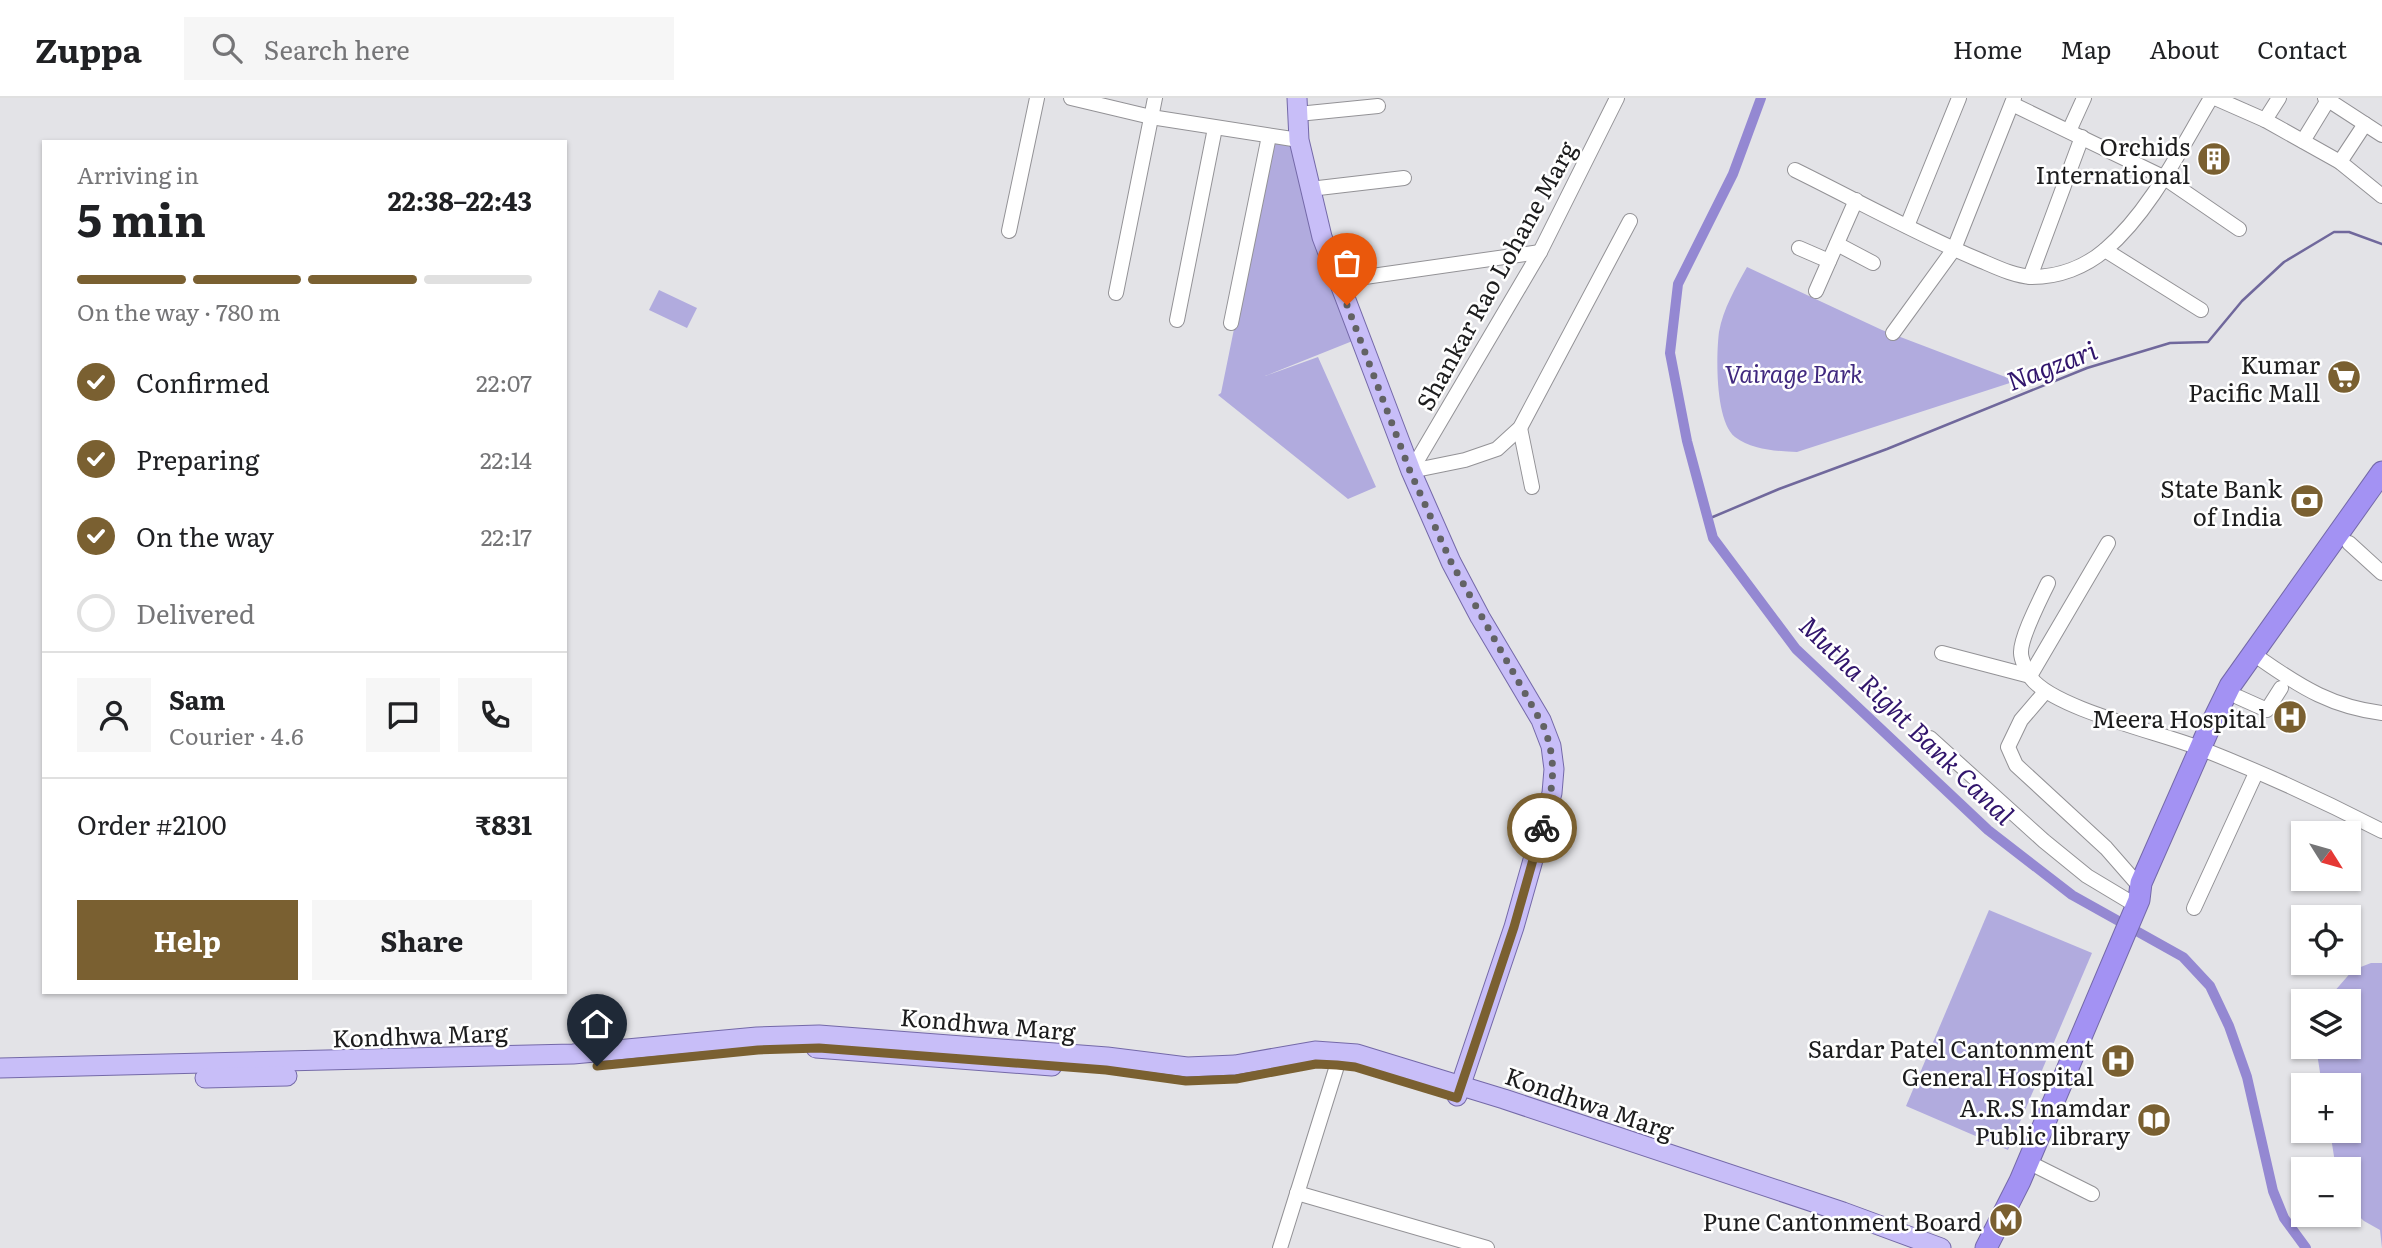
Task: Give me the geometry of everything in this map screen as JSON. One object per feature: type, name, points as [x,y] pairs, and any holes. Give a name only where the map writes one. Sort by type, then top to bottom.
[{"type":"highway","points":[[2236,692],[2349,543],[2380,484]]},
{"type":"highway","points":[[1986,1248],[1994,1238],[2028,1162],[2139,898],[2151,887],[2206,750],[2236,692],[2380,484]]},
{"type":"main road","points":[[1298,106],[1299,140],[1310,190],[1338,281],[1410,471],[1463,584],[1541,720],[1551,746],[1554,769],[1552,793],[1514,927],[1459,1092]]},
{"type":"main road","name":"Kondhwa Marg","points":[[0,1082],[379,1066],[573,1068],[758,1050],[819,1048],[1106,1070],[1186,1081],[1236,1079],[1339,1059],[1355,1067],[1459,1092],[1863,1226],[1941,1248]]},
{"type":"main road","name":"Kondhwa Marg","points":[[0,1068],[354,1067]]},
{"type":"main road","name":"Kondhwa Marg","points":[[1863,1226],[1903,1248]]},
{"type":"street","points":[[1009,231],[1037,98]]},
{"type":"street","points":[[1071,98],[1151,117],[1299,140]]},
{"type":"street","points":[[1116,293],[1155,98]]},
{"type":"street","name":"Shankar Rao Lohane Marg","points":[[1410,471],[1540,252],[1617,98]]},
{"type":"street","points":[[2030,277],[2076,134],[2084,98]]},
{"type":"street","points":[[1796,170],[1954,249],[2006,271],[2030,277],[2075,270],[2105,250],[2132,223],[2213,98],[2265,120],[2340,162],[2382,196]]},
{"type":"street","points":[[2265,120],[2279,98]]},
{"type":"street","points":[[2303,141],[2327,99],[2382,135]]},
{"type":"street","points":[[1907,226],[1953,100]]},
{"type":"street","points":[[1893,333],[1954,249],[2013,101],[2163,177],[2239,229]]},
{"type":"street","points":[[1298,106],[1378,106]]},
{"type":"street","points":[[2340,162],[2365,124]]},
{"type":"street","points":[[1177,320],[1215,128]]},
{"type":"street","points":[[1231,323],[1269,136]]},
{"type":"street","points":[[1310,190],[1404,178]]},
{"type":"street","points":[[1816,291],[1856,200]]},
{"type":"street","points":[[1410,471],[1465,460],[1497,449],[1520,428],[1630,221]]},
{"type":"street","points":[[1837,244],[1872,263]]},
{"type":"street","points":[[1799,248],[1829,261]]},
{"type":"street","points":[[2105,250],[2202,310]]},
{"type":"street","points":[[1338,281],[1540,252]]},
{"type":"street","points":[[1520,428],[1532,487]]},
{"type":"street","points":[[2349,543],[2382,573]]},
{"type":"street","points":[[2030,676],[2108,544]]},
{"type":"street","points":[[2048,583],[2027,631],[2021,653],[2030,676],[2045,692],[2069,704],[2206,750],[2340,809],[2382,831]]},
{"type":"street","points":[[1942,653],[2030,676]]},
{"type":"street","points":[[2262,660],[2325,698],[2354,709],[2382,713]]},
{"type":"street","points":[[2236,692],[2267,710],[2281,688]]},
{"type":"street","points":[[2045,692],[2021,720],[2008,747],[2016,765],[2106,848],[2139,898]]},
{"type":"street","points":[[1930,738],[2044,841],[2087,876],[2139,898]]},
{"type":"street","points":[[2194,908],[2256,773]]},
{"type":"street","points":[[1280,1248],[1339,1059]]},
{"type":"street","points":[[2028,1162],[2092,1195]]},
{"type":"street","points":[[1297,1193],[1488,1248]]},
{"type":"green space","points":[[1273,137],[1296,140],[1355,340],[1265,376],[1318,357],[1376,487],[1348,499],[1218,395],[1221,393]]},
{"type":"green space","name":"Vairage Park","points":[[1747,267],[1882,330],[2016,381],[1797,452],[1749,445],[1735,437],[1728,429],[1720,403],[1717,371],[1721,323],[1730,298]]},
{"type":"green space","points":[[659,290],[697,308],[687,328],[649,310]]},
{"type":"green space","points":[[1989,910],[2092,953],[2008,1150],[1906,1106]]},
{"type":"green space","points":[[2382,963],[2382,1248],[2380,1230],[2361,1218],[2361,1157],[2334,1157],[2332,1143],[2361,1143],[2361,1073],[2320,1073],[2318,1059],[2361,1059],[2361,989],[2336,989],[2349,975],[2361,975],[2361,967]]},
{"type":"waterway","name":"Mutha Right Bank Canal","points":[[1761,98],[1733,174],[1678,284],[1670,353],[1687,441],[1713,538],[1796,649],[1988,830],[2072,895],[2183,957],[2210,986],[2229,1026],[2247,1077],[2273,1191],[2284,1218],[2306,1248]]},
{"type":"waterway","name":"Nagzari","points":[[1708,519],[2087,368],[2170,343],[2208,342],[2242,301],[2284,262],[2334,232],[2349,232],[2382,244]]},
{"type":"way so far","points":[[1347,305],[1410,471],[1451,562],[1544,727],[1551,746],[1554,769],[1552,793],[1542,828]]},
{"type":"place","name":"Orchids International","points":[[2214,159]]},
{"type":"place","name":"Kumar Pacific Mall","points":[[2344,377]]},
{"type":"place","name":"State Bank of India","points":[[2307,501]]},
{"type":"place","name":"Meera Hospital","points":[[2290,717]]},
{"type":"place","name":"Sardar Patel Cantonment General Hospital","points":[[2118,1061]]},
{"type":"place","name":"A.R.S Inamdar Public library","points":[[2154,1120]]},
{"type":"place","name":"Pune Cantonment Board","points":[[2006,1220]]},
{"type":"route","points":[[597,1066],[758,1050],[819,1048],[1106,1070],[1186,1081],[1236,1079],[1316,1064],[1355,1067],[1457,1098],[1514,927],[1542,828]]}]
